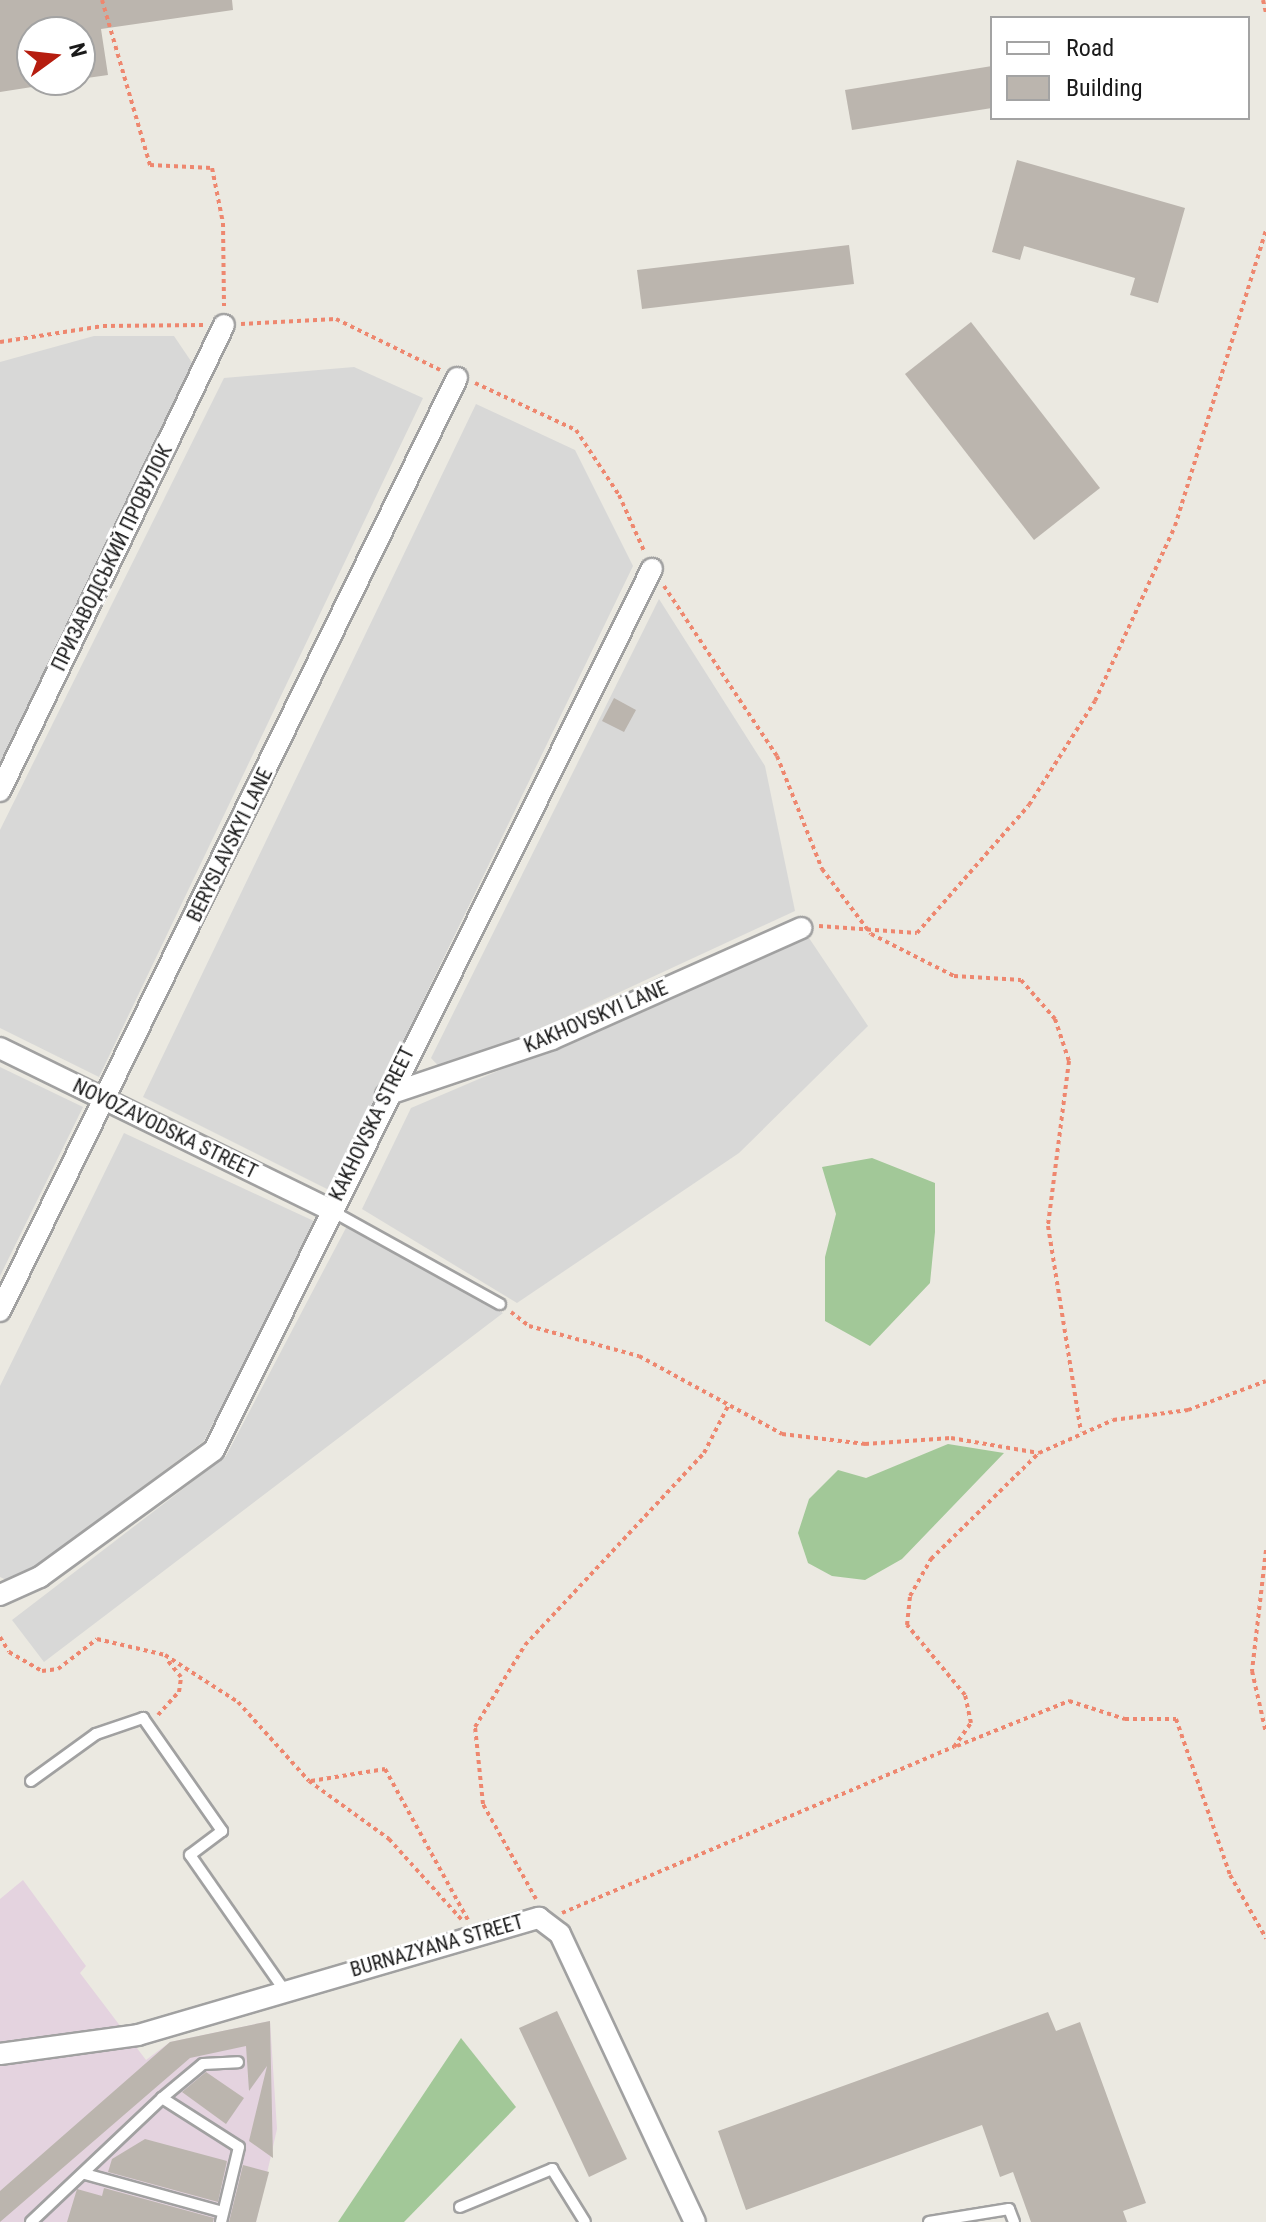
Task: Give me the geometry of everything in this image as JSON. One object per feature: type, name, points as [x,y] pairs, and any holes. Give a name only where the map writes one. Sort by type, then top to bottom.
[{"type":"street","name":"ПРИЗАВОДСЬКИЙ ПРОВУЛОК","points":[[0,791],[224,325]]},
{"type":"street","name":"BERYSLAVSKYI LANE","points":[[0,1311],[106,1101],[457,378]]},
{"type":"street","name":"KAKHOVSKA STREET","points":[[1,1593],[40,1577],[214,1450],[386,1095],[652,569]]},
{"type":"street","name":"KAKHOVSKYI LANE","points":[[386,1095],[552,1039],[801,928]]},
{"type":"street","name":"NOVOZAVODSKA STREET","points":[[0,1048],[330,1210]]},
{"type":"street","name":"BURNAZYANA STREET","points":[[0,2054],[138,2035],[475,1933],[547,1920],[695,2222]]},
{"type":"lane","points":[[330,1210],[500,1304]]},
{"type":"lane","points":[[31,1781],[96,1734],[143,1718],[222,1831],[190,1855],[285,1991]]},
{"type":"lane","points":[[31,2222],[162,2098],[203,2064],[238,2062]]},
{"type":"lane","points":[[85,2174],[222,2217],[239,2147],[162,2098]]},
{"type":"lane","points":[[460,2207],[552,2169],[585,2222]]},
{"type":"lane","points":[[929,2222],[1009,2209],[1014,2222]]},
{"type":"path","points":[[102,0],[150,165],[212,168],[223,223],[224,325]]},
{"type":"path","points":[[1263,0],[1266,13]]},
{"type":"path","points":[[801,928],[871,934],[917,933],[1029,805],[1095,701],[1175,526],[1266,231]]},
{"type":"path","points":[[0,342],[103,326],[224,325],[336,319],[457,378],[508,392],[576,430],[619,495],[652,569],[777,756],[822,869],[871,934],[954,976],[1021,980],[1055,1019],[1069,1061],[1048,1226],[1081,1431]]},
{"type":"path","points":[[500,1304],[529,1326],[639,1356],[782,1434],[865,1444],[951,1438],[1039,1453]]},
{"type":"path","points":[[954,1747],[971,1723],[965,1695],[907,1625],[910,1596],[931,1559],[1039,1453],[1081,1431],[1188,1410],[1266,1381]]},
{"type":"path","points":[[728,1406],[704,1453],[525,1645],[475,1727],[483,1804],[547,1920],[1069,1701],[1125,1719],[1176,1719],[1230,1875],[1266,1938]]},
{"type":"path","points":[[1266,1550],[1252,1671],[1266,1733]]},
{"type":"path","points":[[0,1637],[9,1652],[42,1671],[58,1669],[97,1639],[165,1655],[238,1702],[309,1781],[389,1839],[475,1933]]},
{"type":"path","points":[[148,1724],[179,1692],[181,1677],[165,1655]]},
{"type":"path","points":[[309,1781],[385,1769],[475,1933]]},
{"type":"shaded area","points":[[94,336],[174,336],[199,373],[0,765],[0,362]]},
{"type":"shaded area","points":[[354,367],[423,398],[99,1077],[0,1028],[0,830],[224,378]]},
{"type":"shaded area","points":[[476,404],[575,450],[633,566],[331,1191],[143,1097]]},
{"type":"shaded area","points":[[659,599],[765,766],[795,911],[445,1073],[431,1058]]},
{"type":"shaded area","points":[[809,938],[868,1026],[739,1153],[517,1303],[362,1209],[411,1108]]},
{"type":"shaded area","points":[[0,1067],[83,1107],[0,1276]]},
{"type":"shaded area","points":[[124,1133],[316,1222],[204,1441],[13,1583],[0,1577],[0,1386]]},
{"type":"shaded area","points":[[348,1224],[503,1313],[44,1662],[12,1620],[226,1456]]},
{"type":"shaded area","points":[[23,1880],[86,1966],[80,1973],[146,2060],[170,2042],[270,2021],[277,2129],[256,2222],[0,2222],[0,1899]]},
{"type":"green space","points":[[872,1158],[935,1183],[935,1232],[930,1283],[870,1346],[825,1321],[825,1257],[836,1214],[822,1167]]},
{"type":"green space","points":[[948,1444],[1004,1453],[902,1559],[865,1580],[832,1576],[808,1563],[798,1533],[809,1499],[838,1470],[866,1478]]},
{"type":"green space","points":[[461,2038],[516,2107],[404,2222],[338,2222]]},
{"type":"building","points":[[0,0],[232,0],[233,10],[101,29],[108,75],[96,77],[96,16],[16,16],[16,90],[0,92]]},
{"type":"building","points":[[990,66],[990,108],[852,130],[845,90]]},
{"type":"building","points":[[1017,160],[1185,208],[1158,303],[1130,295],[1135,278],[1024,246],[1020,260],[992,252]]},
{"type":"building","points":[[849,245],[854,284],[642,309],[637,270]]},
{"type":"building","points":[[971,322],[1100,488],[1034,540],[905,374]]},
{"type":"building","points":[[614,698],[636,710],[624,732],[602,721]]},
{"type":"building","points":[[557,2011],[627,2159],[589,2177],[519,2028]]},
{"type":"building","points":[[1048,2012],[1056,2031],[1080,2022],[1146,2203],[1123,2211],[1127,2222],[1031,2222],[1013,2172],[1000,2177],[982,2125],[746,2210],[718,2131]]},
{"type":"building","points":[[270,2021],[273,2158],[249,2141],[267,2066],[249,2091],[246,2046],[190,2058],[0,2222],[0,2191],[170,2042]]},
{"type":"building","points":[[206,2072],[244,2098],[226,2124],[182,2092]]},
{"type":"building","points":[[145,2139],[227,2161],[218,2202],[108,2172],[112,2159]]},
{"type":"building","points":[[243,2165],[269,2172],[256,2222],[229,2222]]},
{"type":"building","points":[[104,2188],[214,2218],[213,2222],[67,2222],[77,2189],[102,2196]]}]
